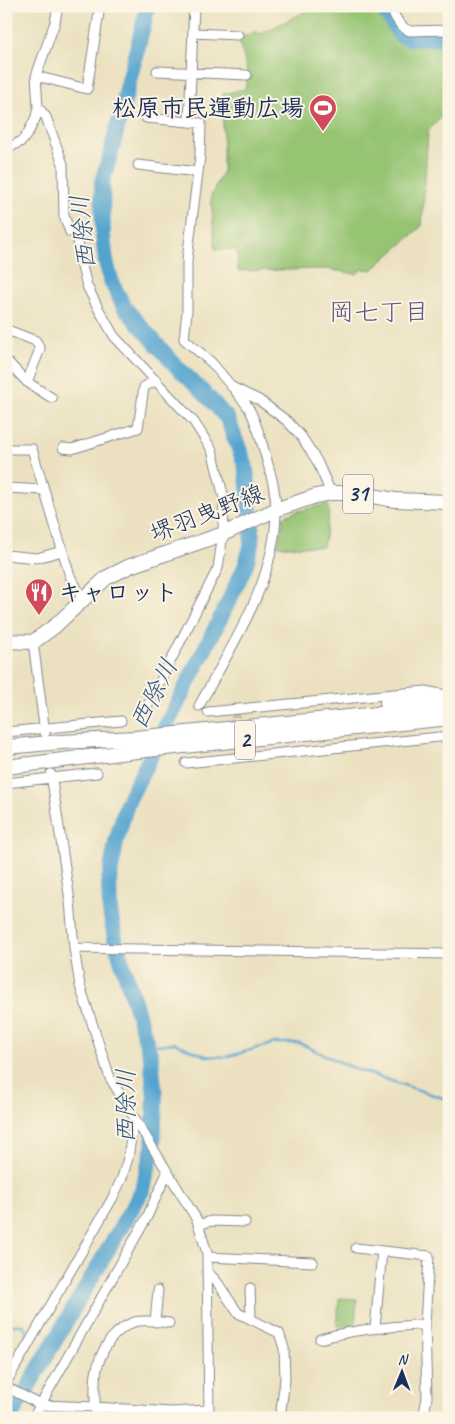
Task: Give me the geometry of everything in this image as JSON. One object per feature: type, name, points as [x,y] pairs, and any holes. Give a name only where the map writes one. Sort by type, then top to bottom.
[{"type":"main road","name":"堺羽曳野線","points":[[33,642],[55,626],[106,578],[130,566],[226,533],[273,511],[316,496],[331,493],[355,493],[395,500],[449,502]]},
{"type":"main road","points":[[6,641],[33,642]]},
{"type":"main road","points":[[6,747],[449,696]]},
{"type":"main road","name":"2","points":[[171,752],[316,726],[449,707]]},
{"type":"main road","name":"2","points":[[182,728],[316,726],[449,718]]},
{"type":"main road","points":[[6,767],[449,727]]},
{"type":"street","points":[[6,149],[22,140],[36,117],[38,107],[36,76],[56,22],[58,6]]},
{"type":"street","points":[[36,76],[87,88],[100,6]]},
{"type":"street","points":[[389,6],[399,25],[404,29],[410,31],[449,30]]},
{"type":"street","points":[[189,122],[192,33],[195,7]]},
{"type":"street","points":[[192,33],[238,35]]},
{"type":"street","points":[[157,71],[247,75]]},
{"type":"street","points":[[38,107],[46,117],[63,164],[64,216],[70,232],[77,231],[80,259],[87,286],[114,336],[194,422],[212,450],[224,498],[226,533],[218,568],[146,709]]},
{"type":"street","points":[[146,118],[201,123],[198,172],[187,260],[187,312],[184,339],[212,363],[248,407],[259,435],[274,485],[270,558],[255,601],[199,706]]},
{"type":"street","points":[[138,165],[198,172]]},
{"type":"street","points":[[6,336],[10,331],[36,341],[40,350],[27,382]]},
{"type":"street","points":[[6,360],[27,382],[52,398]]},
{"type":"street","points":[[63,448],[72,449],[138,428],[144,387],[156,380]]},
{"type":"street","points":[[232,387],[259,400],[288,421],[301,436],[317,461],[331,493]]},
{"type":"street","points":[[6,449],[32,450],[70,576],[83,599]]},
{"type":"street","points":[[6,488],[44,490]]},
{"type":"street","points":[[6,555],[37,558],[62,551]]},
{"type":"street","points":[[33,642],[45,730]]},
{"type":"street","points":[[208,712],[425,691],[449,696]]},
{"type":"street","points":[[6,732],[45,730],[121,721]]},
{"type":"street","points":[[186,763],[449,736]]},
{"type":"street","points":[[6,783],[51,776],[97,773]]},
{"type":"street","points":[[51,776],[70,901],[74,948],[80,986],[110,1078],[137,1122],[166,1171],[197,1220],[207,1253],[209,1414],[39,1404],[8,1386],[112,1199],[122,1178],[137,1122]]},
{"type":"street","points":[[74,948],[449,954]]},
{"type":"street","points":[[33,1418],[39,1404],[147,1217],[166,1171]]},
{"type":"street","points":[[198,1225],[211,1221],[245,1222]]},
{"type":"street","points":[[356,1248],[429,1256],[425,1324],[427,1398],[423,1418]]},
{"type":"street","points":[[375,1328],[382,1251]]},
{"type":"street","points":[[207,1257],[313,1262]]},
{"type":"street","points":[[207,1271],[217,1282],[238,1313],[279,1333],[284,1348],[285,1379],[280,1418]]},
{"type":"street","points":[[250,1288],[251,1318]]},
{"type":"street","points":[[155,1322],[158,1290]]},
{"type":"street","points":[[96,1418],[94,1382],[96,1369],[101,1356],[117,1331],[134,1322],[169,1323]]},
{"type":"street","points":[[320,1339],[375,1328],[425,1324]]},
{"type":"green space","name":"松原市民運動広場","points":[[313,6],[377,6],[397,36],[405,41],[449,43],[449,109],[428,131],[422,226],[372,270],[363,269],[356,274],[327,269],[238,271],[237,250],[215,249],[211,196],[223,171],[223,94],[245,89],[248,75],[239,39],[256,31],[260,34],[311,9]]},
{"type":"green space","points":[[328,504],[329,514],[323,547],[277,546],[283,523],[282,518],[294,512]]},
{"type":"green space","points":[[339,1298],[357,1299],[355,1326],[337,1326]]},
{"type":"waterway","name":"西除川","points":[[10,1418],[142,1191],[153,1148],[155,1097],[151,1057],[116,943],[110,911],[109,881],[116,842],[127,803],[221,617],[245,567],[251,547],[252,531],[245,464],[227,418],[175,365],[124,307],[112,283],[106,262],[103,236],[102,182],[148,6]]},
{"type":"waterway","points":[[380,6],[400,35],[410,38],[449,39]]},
{"type":"waterway","points":[[147,1046],[174,1043],[206,1056],[226,1057],[275,1043],[299,1043],[355,1069],[449,1100]]},
{"type":"waterway","points":[[6,1325],[24,1325],[27,1336]]},
{"type":"tunnel","points":[[235,709],[241,758]]},
{"type":"tunnel","points":[[46,740],[51,774]]},
{"type":"place","name":"松原市民運動広場","points":[[323,132]]},
{"type":"place","name":"キャロット","points":[[39,616]]},
{"type":"district","name":"岡七丁目","points":[[379,312]]}]
